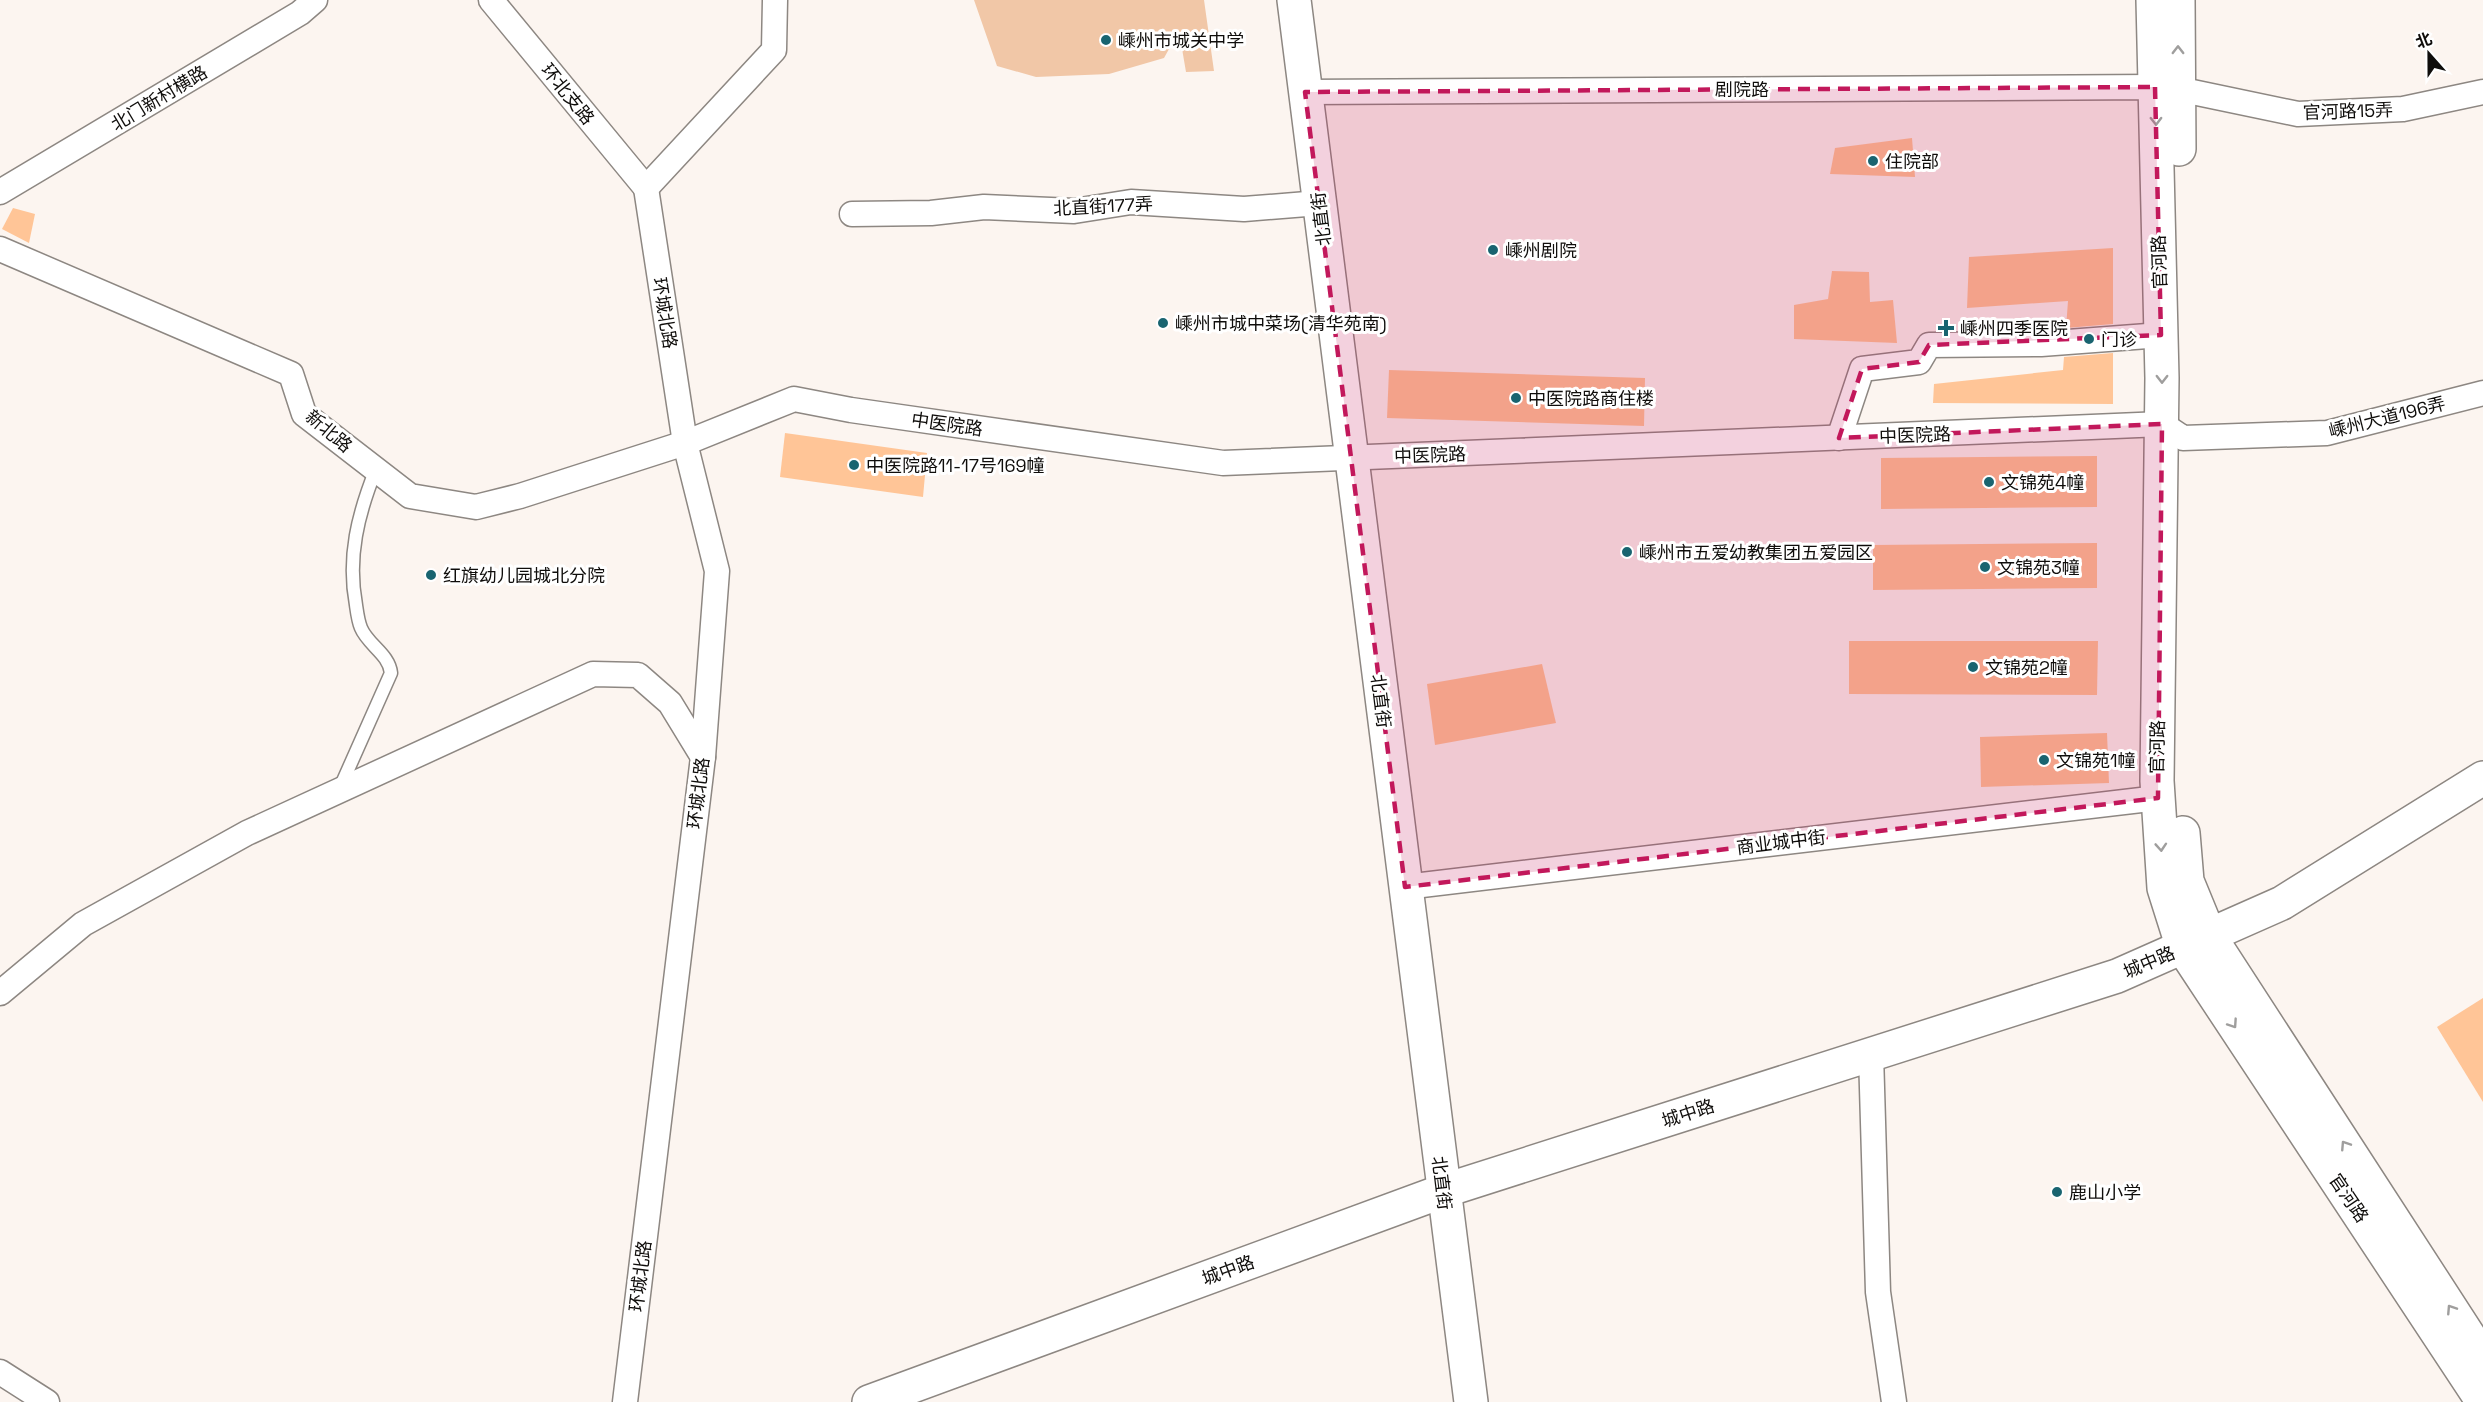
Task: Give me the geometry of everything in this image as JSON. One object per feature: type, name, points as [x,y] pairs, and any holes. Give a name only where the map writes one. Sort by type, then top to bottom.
[{"type":"main road","name":"北直街","points":[[1294,0],[1350,458],[1471,1402]]},
{"type":"main road","name":"官河路","points":[[2153,0],[2167,88],[2178,780],[2187,881],[2196,942],[2483,1358]]},
{"type":"main road","name":"官河路","points":[[2178,0],[2167,88],[2161,335],[2172,431],[2158,798],[2164,888],[2482,1402]]},
{"type":"main road","name":"城中路","points":[[869,1402],[1443,1191],[2116,976],[2282,903],[2483,777]]},
{"type":"street","name":"北门新村横路","points":[[0,192],[300,14],[315,0]]},
{"type":"street","name":"环北支路","points":[[491,0],[646,188]]},
{"type":"street","points":[[646,188],[774,50],[775,0]]},
{"type":"street","name":"剧院路","points":[[1305,92],[2167,88]]},
{"type":"street","name":"官河路15弄","points":[[2167,88],[2298,114],[2403,109],[2483,92]]},
{"type":"street","name":"环城北路","points":[[625,1402],[703,757],[717,571],[685,442],[646,188]]},
{"type":"street","name":"北直街177弄","points":[[852,214],[931,213],[984,207],[1074,211],[1131,202],[1244,209],[1319,203]]},
{"type":"street","name":"新北路","points":[[0,249],[291,374],[304,414],[410,496],[476,507],[520,496],[685,442]]},
{"type":"street","points":[[1839,438],[1862,369],[1919,362],[1929,345],[2041,344],[2161,335]]},
{"type":"street","name":"嵊州大道196弄","points":[[2172,431],[2327,433],[2483,393]]},
{"type":"street","name":"中医院路","points":[[685,442],[794,399],[851,410],[1223,464],[1839,438],[2172,431]]},
{"type":"street","points":[[0,993],[83,924],[246,833],[593,674],[638,675],[670,703],[703,757]]},
{"type":"street","name":"商业城中街","points":[[1405,887],[2158,798]]},
{"type":"street","points":[[1871,1054],[1878,1292],[1894,1402]]},
{"type":"street","points":[[0,1372],[47,1402]]},
{"type":"lane","points":[[339,790],[391,673],[390,663],[360,628],[353,592],[353,542],[364,499],[376,470]]},
{"type":"highlighted area","points":[[2155,87],[2161,335],[1929,345],[1919,362],[1862,369],[1839,438],[2162,424],[2158,798],[1405,887],[1305,92]]},
{"type":"shaded area","points":[[974,0],[1204,0],[1214,71],[1186,72],[1179,31],[1164,58],[1109,74],[1036,77],[997,66]]},
{"type":"building","name":"住院部","points":[[1912,138],[1915,177],[1830,174],[1835,148]]},
{"type":"building","points":[[13,208],[35,214],[29,243],[2,229]]},
{"type":"building","points":[[2113,248],[2113,324],[2066,328],[2068,301],[1967,308],[1969,257]]},
{"type":"building","points":[[1832,271],[1869,272],[1870,302],[1893,300],[1897,343],[1794,339],[1794,305],[1828,299]]},
{"type":"building","points":[[2113,353],[2113,404],[1933,403],[1934,384],[2063,370],[2064,357]]},
{"type":"building","name":"中医院路商住楼","points":[[1389,370],[1645,378],[1644,426],[1387,418]]},
{"type":"building","name":"中医院路11-17号169幢","points":[[785,433],[927,453],[923,497],[780,477]]},
{"type":"building","name":"文锦苑4幢","points":[[2097,456],[2097,507],[1881,509],[1881,458]]},
{"type":"building","name":"文锦苑3幢","points":[[2097,543],[2097,588],[1873,590],[1873,545]]},
{"type":"building","name":"文锦苑2幢","points":[[1849,641],[2098,641],[2097,695],[1849,694]]},
{"type":"building","points":[[1542,664],[1556,723],[1435,745],[1427,684]]},
{"type":"building","name":"文锦苑1幢","points":[[2107,733],[2109,783],[1981,787],[1980,737]]},
{"type":"building","points":[[2483,998],[2483,1102],[2437,1027]]},
{"type":"place","name":"嵊州市城关中学","points":[[1106,40]]},
{"type":"place","name":"住院部","points":[[1873,161]]},
{"type":"place","name":"嵊州剧院","points":[[1493,250]]},
{"type":"place","name":"嵊州市城中菜场(清华苑南)","points":[[1163,323]]},
{"type":"place","name":"嵊州四季医院","points":[[1946,328]]},
{"type":"place","name":"门诊","points":[[2089,339]]},
{"type":"place","name":"中医院路商住楼","points":[[1516,398]]},
{"type":"place","name":"中医院路11-17号169幢","points":[[854,465]]},
{"type":"place","name":"文锦苑4幢","points":[[1989,482]]},
{"type":"place","name":"嵊州市五爱幼教集团五爱园区","points":[[1627,552]]},
{"type":"place","name":"文锦苑3幢","points":[[1985,567]]},
{"type":"place","name":"红旗幼儿园城北分院","points":[[431,575]]},
{"type":"place","name":"文锦苑2幢","points":[[1973,667]]},
{"type":"place","name":"文锦苑1幢","points":[[2044,760]]},
{"type":"place","name":"鹿山小学","points":[[2057,1192]]}]
